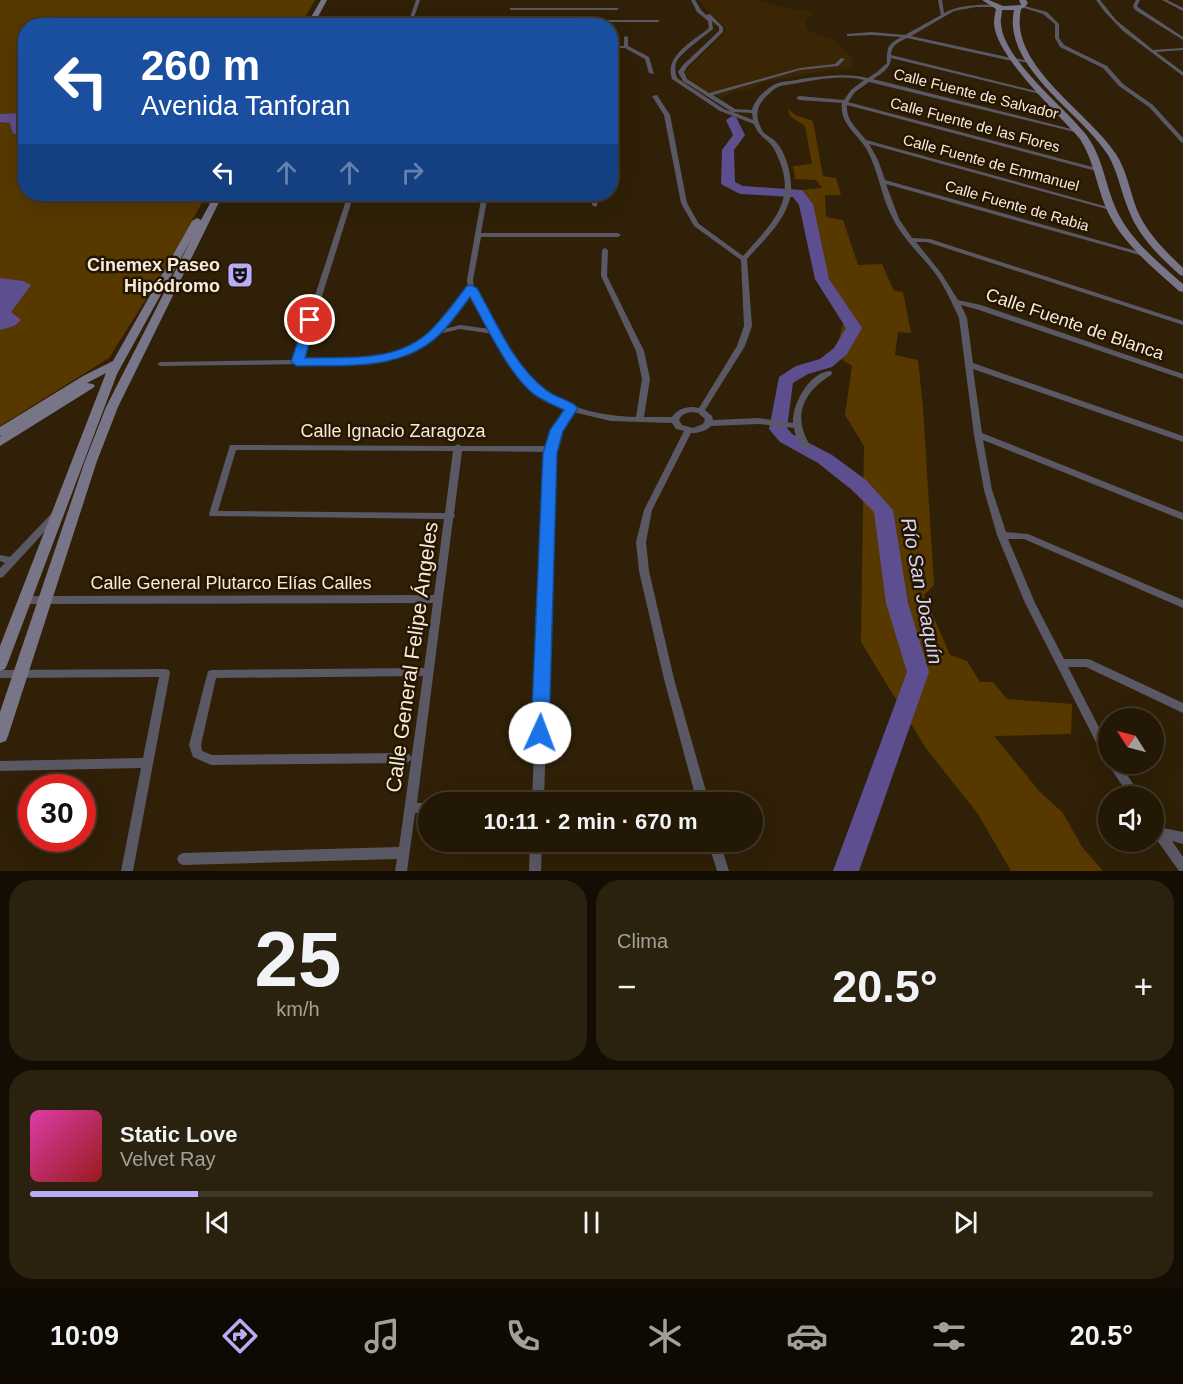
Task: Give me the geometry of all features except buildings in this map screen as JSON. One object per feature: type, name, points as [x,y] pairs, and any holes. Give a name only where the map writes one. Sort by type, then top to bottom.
[{"type":"main road","points":[[307,18],[317,0]]},
{"type":"main road","points":[[314,18],[324,0]]},
{"type":"main road","points":[[985,0],[996,7],[1021,5],[1015,20],[1018,40],[1030,62],[1110,151],[1123,175],[1128,195],[1143,230],[1183,273]]},
{"type":"main road","points":[[996,7],[1000,33],[1014,60],[1092,151],[1112,209],[1121,226],[1145,255],[1183,289]]},
{"type":"main road","points":[[1106,193],[1128,195]]},
{"type":"main road","points":[[0,665],[56,513],[114,368],[208,201]]},
{"type":"main road","points":[[0,736],[91,461],[112,406],[215,201]]},
{"type":"main road","points":[[0,432],[87,378],[134,363]]},
{"type":"main road","points":[[0,442],[114,368]]},
{"type":"street","points":[[412,18],[418,0]]},
{"type":"street","points":[[510,18],[513,0]]},
{"type":"street","points":[[693,0],[711,25],[708,32],[685,49],[673,63],[672,74],[675,79],[693,92],[722,110],[756,123]]},
{"type":"street","points":[[698,0],[705,12],[721,27],[716,37],[685,66],[681,72],[685,80],[711,94],[734,111],[755,112],[756,123],[761,133],[774,143],[789,174],[784,211],[744,259],[748,326],[741,346],[701,411]]},
{"type":"street","points":[[940,0],[942,14]]},
{"type":"street","points":[[976,6],[985,0]]},
{"type":"street","points":[[1098,0],[1103,9],[1122,27],[1183,74]]},
{"type":"street","points":[[1138,0],[1135,6],[1137,9],[1183,39]]},
{"type":"street","points":[[1164,0],[1183,10]]},
{"type":"street","points":[[1021,5],[1050,16],[1057,24],[1057,38],[1062,46],[1105,67],[1121,85],[1151,106],[1183,141]]},
{"type":"street","points":[[996,7],[976,6],[942,14],[894,43],[889,50],[889,63],[885,69],[859,86],[846,102],[844,114],[865,141],[889,205],[910,240],[939,274],[963,318],[978,435],[988,490],[1002,536],[1030,603],[1098,736]]},
{"type":"street","points":[[512,9],[617,9]]},
{"type":"street","points":[[618,22],[658,21]]},
{"type":"street","points":[[849,35],[871,33],[919,37],[1030,62]]},
{"type":"street","points":[[626,37],[626,47]]},
{"type":"street","points":[[618,47],[626,47],[647,58],[652,73]]},
{"type":"street","points":[[685,49],[700,51]]},
{"type":"street","points":[[1154,51],[1183,49]]},
{"type":"street","points":[[889,56],[1042,94]]},
{"type":"street","points":[[711,94],[800,69],[836,65],[843,59]]},
{"type":"street","name":"Calle Fuente de Salvador","points":[[755,112],[760,98],[777,85],[790,81],[831,76],[870,80],[1077,132]]},
{"type":"street","points":[[693,92],[702,89]]},
{"type":"street","points":[[655,96],[667,114],[684,203],[692,218],[696,225],[744,259]]},
{"type":"street","name":"Calle Fuente de las Flores","points":[[799,99],[846,102],[1098,170]]},
{"type":"street","name":"Calle Fuente de Emmanuel","points":[[865,141],[1112,209]]},
{"type":"street","name":"Calle Fuente de Rabia","points":[[881,181],[1145,255]]},
{"type":"street","points":[[297,362],[349,201]]},
{"type":"street","points":[[484,201],[470,280],[471,288],[508,352],[527,379],[542,394],[572,408],[600,417],[675,420]]},
{"type":"street","points":[[479,235],[618,235]]},
{"type":"street","points":[[910,240],[928,240],[1183,323]]},
{"type":"street","points":[[605,250],[604,276],[640,351],[646,379],[640,420]]},
{"type":"street","points":[[161,364],[374,361],[391,357],[408,351],[435,333],[471,288]]},
{"type":"street","name":"Calle Fuente de Blanca","points":[[956,302],[978,307],[1183,377]]},
{"type":"street","points":[[435,333],[460,327],[497,332]]},
{"type":"street","points":[[970,365],[1183,439]]},
{"type":"street","points":[[807,447],[798,436],[796,426],[805,392],[818,378],[828,373]]},
{"type":"street","points":[[538,792],[552,448],[556,430],[572,408]]},
{"type":"street","points":[[709,423],[706,414],[701,411],[687,410],[676,415],[675,420],[679,427],[688,431],[699,430],[709,423],[759,421],[796,426]]},
{"type":"street","points":[[688,431],[648,510],[641,542],[644,571],[669,679],[700,792]]},
{"type":"street","points":[[978,435],[1183,517]]},
{"type":"street","name":"Calle Ignacio Zaragoza","points":[[451,516],[213,514],[233,447],[552,448]]},
{"type":"street","name":"Calle General Felipe Ángeles","points":[[401,871],[451,516],[458,447]]},
{"type":"street","points":[[0,574],[56,513]]},
{"type":"street","points":[[1002,536],[1025,536],[1183,604]]},
{"type":"street","points":[[0,558],[12,561]]},
{"type":"street","name":"Calle General Plutarco Elías Calles","points":[[24,600],[438,599]]},
{"type":"street","points":[[1060,663],[1087,663],[1183,708]]},
{"type":"street","points":[[406,758],[204,758],[197,754],[195,745],[212,674],[429,672]]},
{"type":"street","points":[[0,674],[165,673],[128,871]]},
{"type":"street","points":[[0,765],[148,763]]},
{"type":"street","points":[[411,808],[418,808]]},
{"type":"street","points":[[1164,832],[1183,838]]},
{"type":"street","points":[[1164,840],[1183,867]]},
{"type":"street","points":[[536,871],[537,852]]},
{"type":"street","points":[[717,852],[723,871]]},
{"type":"street","points":[[183,860],[404,853]]},
{"type":"shaded area","points":[[0,0],[315,0],[305,18],[18,18],[18,201],[203,201],[161,275],[109,358],[0,426]]},
{"type":"shaded area","points":[[700,0],[756,0],[780,7],[815,12],[805,20],[806,26],[810,31],[832,39],[847,51],[854,61],[851,67],[763,82],[755,88],[736,91],[721,98],[688,81],[685,71],[725,33],[726,28],[705,9]]},
{"type":"shaded area","points":[[788,109],[795,115],[813,121],[823,176],[836,178],[841,195],[825,195],[826,217],[843,220],[858,265],[882,264],[894,291],[903,292],[911,333],[898,332],[895,355],[918,360],[934,585],[924,595],[950,655],[967,661],[980,682],[993,682],[1007,699],[1072,704],[1071,734],[994,736],[1040,792],[1063,813],[1082,847],[1103,871],[1011,871],[978,814],[925,747],[861,642],[864,446],[845,415],[852,366],[835,355],[845,316],[820,279],[811,216],[801,190],[822,188],[816,180],[795,179],[793,166],[812,164],[805,126],[790,116]]},
{"type":"shaded area","points":[[18,113],[18,134],[13,134],[10,123],[0,122],[0,114]]},
{"type":"shaded area","points":[[0,278],[23,281],[31,285],[11,312],[21,320],[14,326],[0,330]]},
{"type":"waterway","name":"Río San Joaquín","points":[[732,120],[739,135],[728,150],[728,184],[740,190],[797,193],[806,204],[822,279],[854,328],[841,351],[826,363],[802,370],[785,381],[778,429],[786,438],[825,459],[859,485],[883,510],[897,603],[918,672],[846,871]]},
{"type":"place","name":"Cinemex Paseo Hipódromo","points":[[240,275]]},
{"type":"route","points":[[310,320],[297,362],[374,361],[408,351],[424,342],[436,332],[471,288],[516,365],[527,379],[542,394],[572,408],[556,430],[550,453],[540,733]]}]
